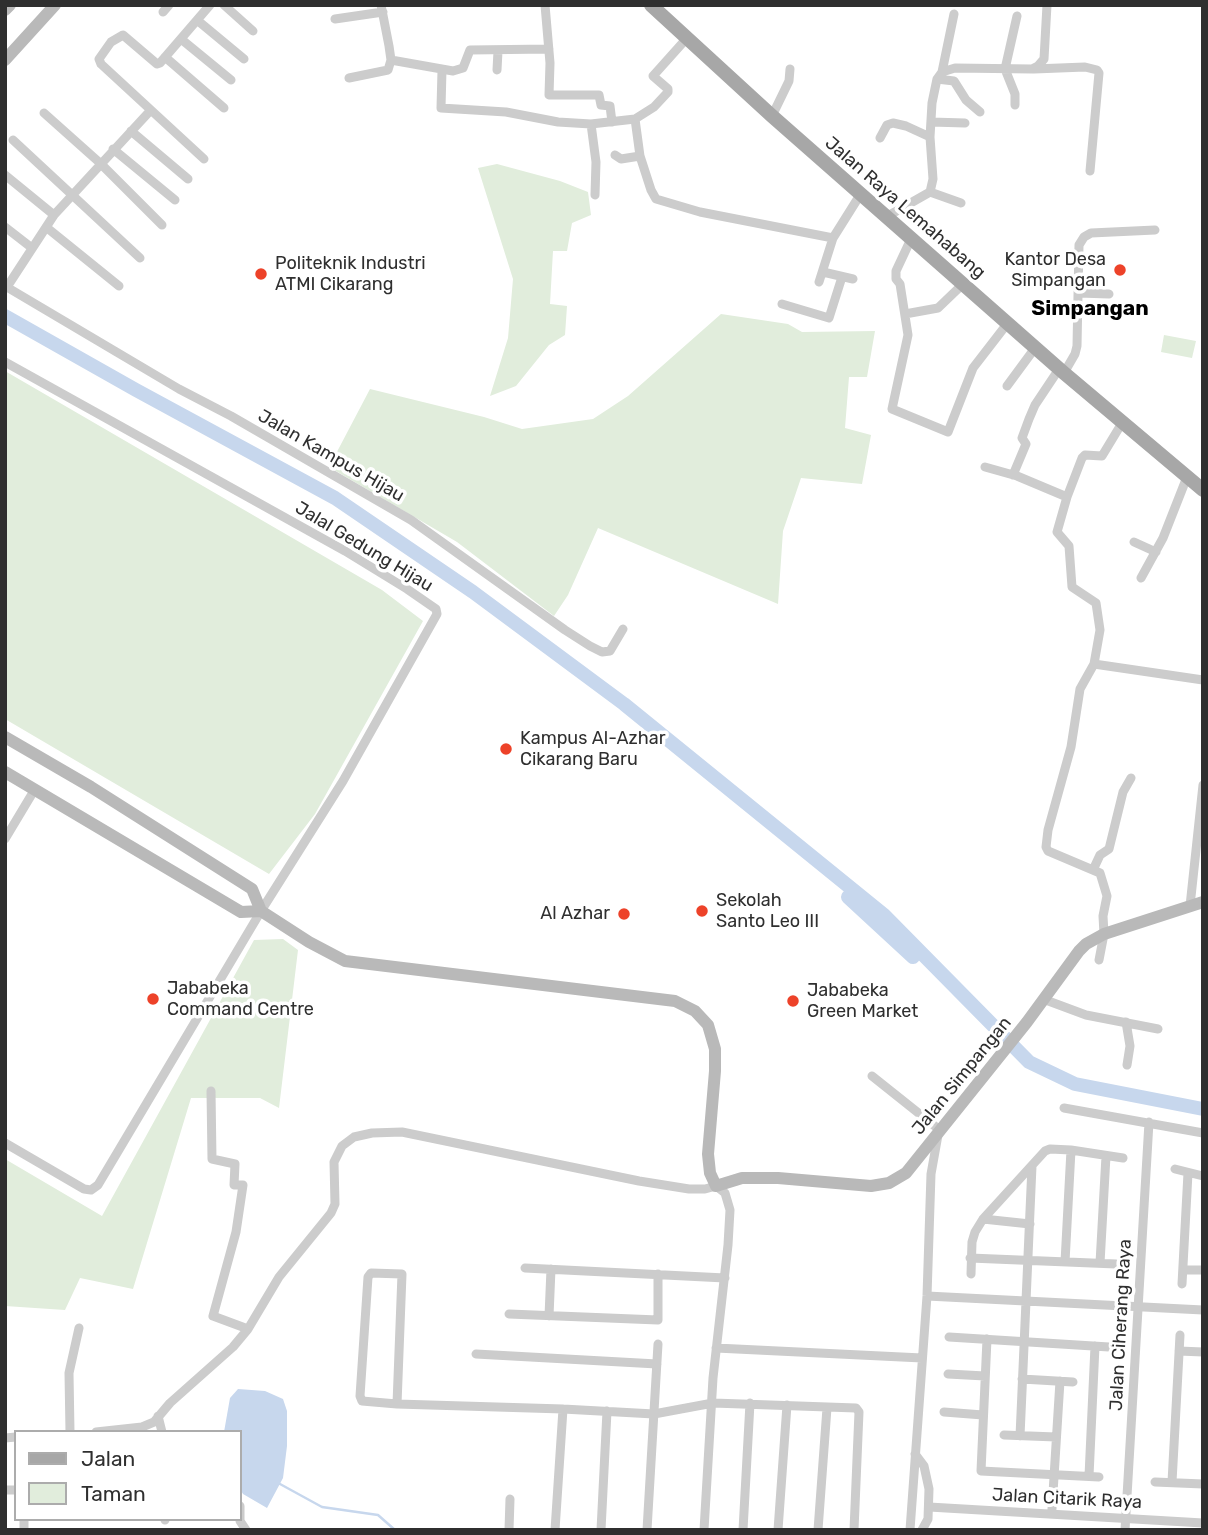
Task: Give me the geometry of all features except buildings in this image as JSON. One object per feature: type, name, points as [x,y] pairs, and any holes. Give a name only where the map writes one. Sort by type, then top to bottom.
[{"type":"main road","name":"Jalan Raya Lemahabang","points":[[650,5],[1007,324],[1203,490]]},
{"type":"street","points":[[5,10],[10,5]]},
{"type":"street","points":[[5,60],[55,5]]},
{"type":"street","points":[[204,159],[101,64],[100,55],[111,42],[123,34],[160,64],[209,5]]},
{"type":"street","points":[[224,5],[253,31]]},
{"type":"street","points":[[545,5],[549,95],[600,95],[601,105],[611,107],[612,122]]},
{"type":"street","points":[[1032,69],[1044,59],[1047,5]]},
{"type":"street","points":[[335,19],[382,9],[391,60],[388,70],[349,78]]},
{"type":"street","points":[[886,217],[930,192],[933,179],[930,137],[932,103],[954,14]]},
{"type":"street","points":[[1015,105],[1015,93],[1005,69],[1017,16]]},
{"type":"street","points":[[197,20],[244,59]]},
{"type":"street","points":[[442,70],[441,108],[506,112],[558,122],[591,124],[635,120],[654,107],[668,92],[653,76],[687,38]]},
{"type":"street","points":[[181,39],[231,80]]},
{"type":"street","points":[[391,60],[453,71],[463,68],[470,50],[549,49]]},
{"type":"street","points":[[497,70],[498,51]]},
{"type":"street","points":[[164,57],[224,108]]},
{"type":"street","points":[[939,75],[960,67],[1085,67],[1097,70],[1099,73],[1090,171]]},
{"type":"street","points":[[772,116],[789,81],[790,69]]},
{"type":"street","points":[[939,75],[954,81],[966,100],[980,112]]},
{"type":"street","points":[[6,287],[54,215],[150,111]]},
{"type":"street","points":[[44,113],[100,163],[162,225]]},
{"type":"street","points":[[635,120],[640,156],[656,200],[701,212],[833,238]]},
{"type":"street","points":[[931,122],[965,123]]},
{"type":"street","points":[[880,138],[887,125],[893,123],[930,137]]},
{"type":"street","points":[[591,124],[596,162],[595,195]]},
{"type":"street","points":[[131,131],[188,179]]},
{"type":"street","points":[[13,140],[140,258]]},
{"type":"street","points":[[113,149],[175,200]]},
{"type":"street","points":[[615,155],[621,159],[640,156]]},
{"type":"street","points":[[5,175],[54,215]]},
{"type":"street","points":[[930,192],[961,203]]},
{"type":"street","points":[[819,282],[833,238],[860,195]]},
{"type":"street","points":[[5,227],[32,248]]},
{"type":"street","points":[[46,227],[120,286]]},
{"type":"street","points":[[1013,475],[1026,444],[1022,438],[1032,412],[1075,354],[1079,245],[1084,237],[1091,233],[1155,230]]},
{"type":"street","points":[[911,239],[896,271],[908,335],[892,409],[948,432],[974,368],[1007,324]]},
{"type":"street","points":[[823,272],[853,279]]},
{"type":"street","points":[[782,304],[829,317],[842,277]]},
{"type":"street","points":[[905,314],[938,308],[963,284]]},
{"type":"street","name":"Jalan Kampus Hijau","points":[[6,287],[411,520],[590,646],[601,652],[610,651],[623,629]]},
{"type":"street","points":[[1079,293],[1109,294]]},
{"type":"street","points":[[1007,386],[1035,348]]},
{"type":"street","name":"Jalal Gedung Hijau","points":[[5,362],[345,551],[437,610],[437,616],[343,781],[261,911]]},
{"type":"street","points":[[1099,960],[1107,891],[1100,881],[1100,873],[1048,851],[1046,847],[1071,747],[1080,689],[1094,664],[1100,630],[1096,603],[1072,587],[1069,546],[1057,532],[1082,458],[1085,455],[1102,456],[1122,423]]},
{"type":"street","points":[[985,467],[1067,496]]},
{"type":"street","points":[[1141,578],[1156,552],[1187,477]]},
{"type":"street","points":[[1135,542],[1156,552]]},
{"type":"street","points":[[1094,664],[1203,680]]},
{"type":"street","points":[[5,737],[91,787],[252,889],[261,911],[309,942],[354,963],[675,1001],[695,1011],[708,1025],[715,1049],[708,1154],[710,1173],[716,1186],[725,1193],[730,1210],[716,1348],[704,1530]]},
{"type":"street","points":[[5,772],[241,912],[261,911]]},
{"type":"street","points":[[1093,870],[1100,855],[1109,849],[1123,792],[1131,778]]},
{"type":"street","points":[[1196,904],[1203,785]]},
{"type":"street","points":[[5,839],[34,789]]},
{"type":"street","name":"Jalan Simpangan","points":[[716,1186],[731,1180],[754,1178],[871,1186],[889,1183],[906,1173],[939,1133],[1086,944],[1104,934],[1196,904]]},
{"type":"street","points":[[5,1143],[84,1189],[95,1188],[261,911]]},
{"type":"street","points":[[1043,999],[1080,1014],[1158,1029]]},
{"type":"street","points":[[1126,1022],[1130,1046],[1127,1065]]},
{"type":"street","points":[[873,1076],[939,1133],[931,1174],[926,1296],[910,1530]]},
{"type":"street","points":[[211,1091],[212,1159],[234,1164],[234,1185],[243,1185],[238,1224],[213,1316],[248,1329]]},
{"type":"street","points":[[1064,1108],[1203,1133]]},
{"type":"street","name":"Jalan Ciherang Raya","points":[[1125,1530],[1149,1122]]},
{"type":"street","points":[[114,1430],[142,1427],[154,1422],[180,1394],[218,1362],[248,1329],[279,1277],[331,1213],[335,1204],[335,1158],[342,1146],[354,1137],[372,1133],[402,1132],[677,1187],[697,1189],[716,1186]]},
{"type":"street","points":[[971,1274],[973,1238],[983,1219],[1048,1150],[1071,1150],[1123,1158]]},
{"type":"street","points":[[1065,1262],[1071,1150]]},
{"type":"street","points":[[1100,1263],[1106,1156]]},
{"type":"street","points":[[1020,1436],[1032,1166]]},
{"type":"street","points":[[1175,1170],[1203,1176]]},
{"type":"street","points":[[1182,1284],[1188,1172]]},
{"type":"street","points":[[983,1219],[1030,1224]]},
{"type":"street","points":[[971,1258],[1116,1264]]},
{"type":"street","points":[[524,1268],[725,1278]]},
{"type":"street","points":[[549,1316],[551,1269]]},
{"type":"street","points":[[1183,1269],[1203,1270]]},
{"type":"street","points":[[397,1404],[402,1273],[372,1273],[368,1278],[360,1396],[362,1401],[397,1404],[654,1414],[713,1403],[856,1408],[859,1412],[854,1530]]},
{"type":"street","points":[[509,1314],[658,1320],[658,1274]]},
{"type":"street","points":[[926,1296],[1203,1310]]},
{"type":"street","points":[[70,1430],[69,1373],[79,1328]]},
{"type":"street","points":[[1172,1482],[1180,1335]]},
{"type":"street","points":[[949,1337],[1109,1347]]},
{"type":"street","points":[[986,1339],[981,1471],[1094,1476],[1095,1346]]},
{"type":"street","points":[[648,1530],[658,1344]]},
{"type":"street","points":[[716,1348],[922,1358]]},
{"type":"street","points":[[1179,1351],[1203,1352]]},
{"type":"street","points":[[476,1354],[657,1364]]},
{"type":"street","points":[[948,1374],[985,1376]]},
{"type":"street","points":[[1023,1379],[1073,1382]]},
{"type":"street","points":[[1052,1509],[1060,1381]]},
{"type":"street","points":[[743,1530],[750,1403]]},
{"type":"street","points":[[778,1530],[787,1405]]},
{"type":"street","points":[[818,1530],[827,1408]]},
{"type":"street","points":[[555,1530],[563,1409]]},
{"type":"street","points":[[601,1530],[607,1411]]},
{"type":"street","points":[[944,1412],[983,1415]]},
{"type":"street","points":[[158,1416],[162,1430]]},
{"type":"street","points":[[1004,1435],[1056,1437]]},
{"type":"street","points":[[915,1454],[924,1466],[929,1489],[928,1519],[922,1530]]},
{"type":"street","points":[[1155,1482],[1203,1485]]},
{"type":"street","points":[[509,1530],[510,1499]]},
{"type":"street","name":"Jalan Citarik Raya","points":[[929,1507],[1203,1523]]},
{"type":"green space","points":[[497,164],[560,181],[588,192],[591,215],[572,223],[567,251],[553,251],[550,304],[567,306],[565,335],[549,345],[516,386],[490,396],[508,338],[513,279],[478,168]]},
{"type":"green space","points":[[721,314],[788,324],[802,332],[875,331],[867,377],[849,377],[845,428],[871,435],[862,484],[801,478],[783,531],[778,604],[598,528],[568,595],[554,616],[457,542],[329,467],[370,389],[522,429],[593,419],[628,396]]},
{"type":"green space","points":[[1164,335],[1196,341],[1192,358],[1161,352]]},
{"type":"green space","points":[[5,371],[382,590],[423,621],[315,814],[269,874],[5,719]]},
{"type":"green space","points":[[283,939],[298,950],[279,1108],[260,1098],[191,1098],[133,1289],[80,1278],[65,1310],[5,1306],[5,1159],[102,1216],[254,940]]},
{"type":"water","points":[[238,1389],[265,1391],[283,1399],[287,1411],[287,1446],[283,1478],[267,1508],[242,1492],[242,1430],[224,1430],[230,1398]]},
{"type":"waterway","points":[[5,316],[335,498],[473,592],[624,704],[884,915],[1029,1062],[1075,1084],[1203,1109]]},
{"type":"waterway","points":[[848,897],[913,957]]},
{"type":"waterway","points":[[280,1484],[322,1507],[378,1515],[395,1530]]},
{"type":"place","name":"Kantor Desa Simpangan","points":[[1120,270]]},
{"type":"place","name":"Politeknik Industri ATMI Cikarang","points":[[261,274]]},
{"type":"place","name":"Kampus Al-Azhar Cikarang Baru","points":[[506,749]]},
{"type":"place","name":"Sekolah Santo Leo III","points":[[702,911]]},
{"type":"place","name":"Al Azhar","points":[[624,914]]},
{"type":"place","name":"Jababeka Command Centre","points":[[153,999]]},
{"type":"place","name":"Jababeka Green Market","points":[[793,1001]]},
{"type":"district","name":"Simpangan","points":[[1090,309]]}]
